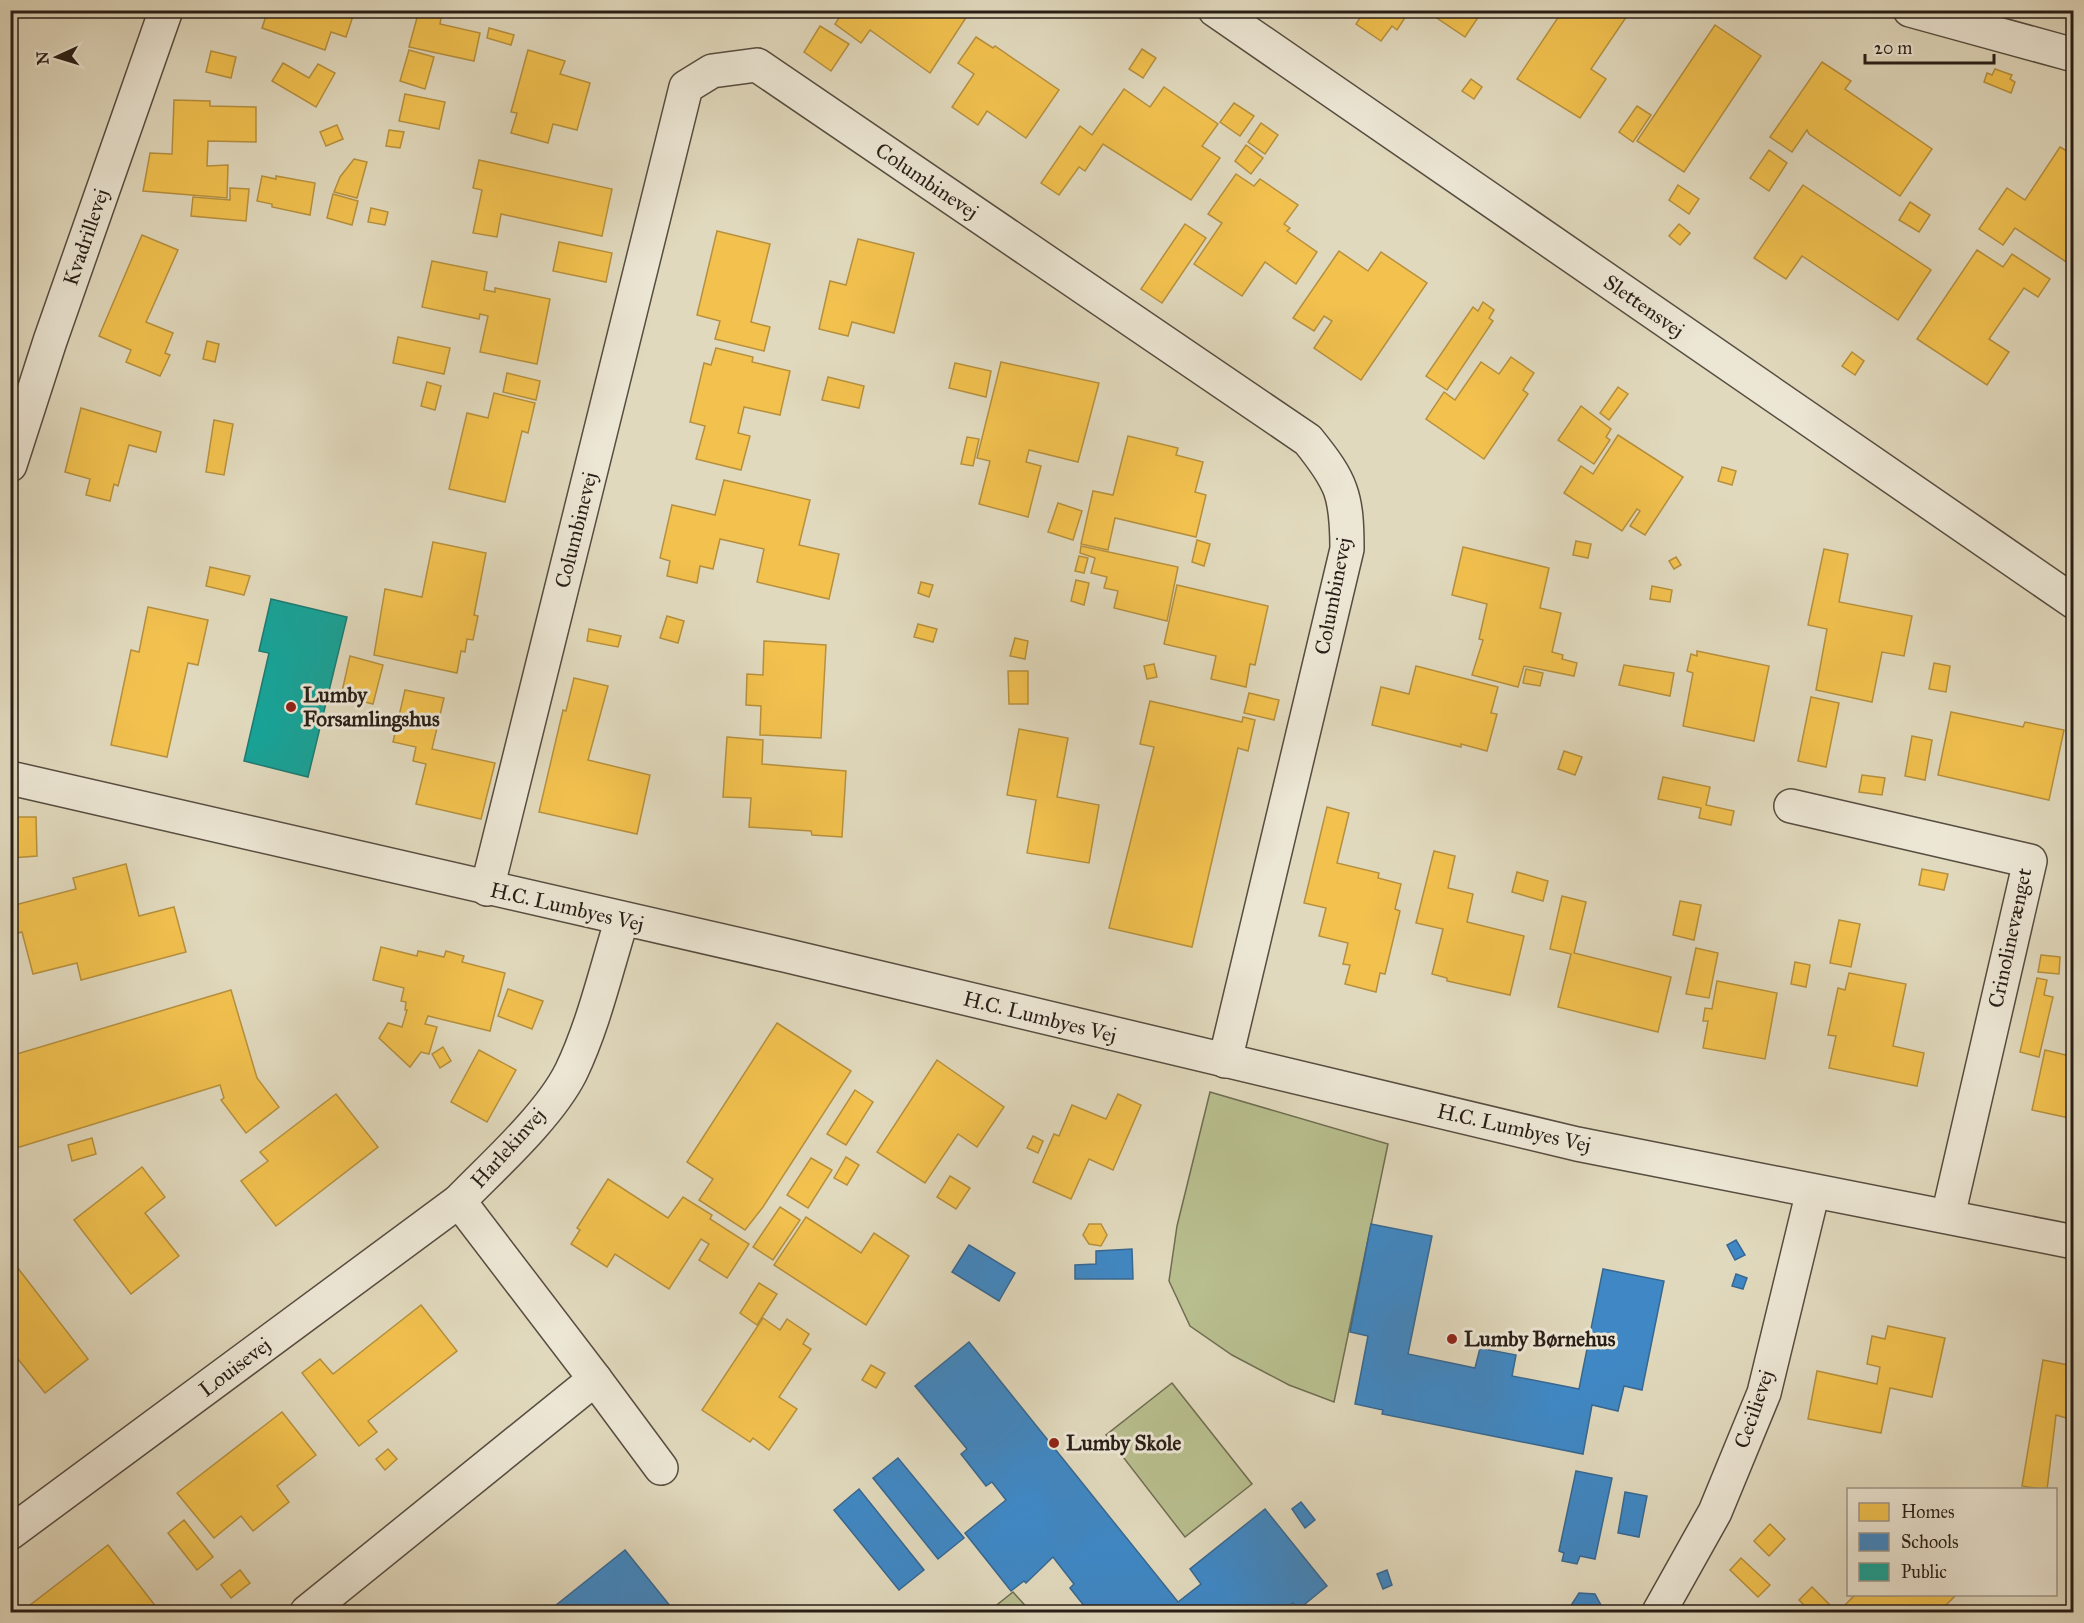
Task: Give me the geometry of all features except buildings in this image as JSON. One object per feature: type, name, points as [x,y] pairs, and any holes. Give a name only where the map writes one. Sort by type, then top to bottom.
[{"type":"street","name":"Kvadrillevej","points":[[10,465],[50,341],[166,10]]},
{"type":"street","name":"Slettensvej","points":[[1215,10],[2073,602]]},
{"type":"street","points":[[1910,10],[2073,55]]},
{"type":"street","name":"Columbinevej","points":[[487,889],[686,87],[712,71],[757,65],[1308,441],[1334,472],[1347,511],[1347,549],[1225,1061]]},
{"type":"street","name":"H.C. Lumbyes Vej","points":[[10,778],[29,780],[1577,1144],[2073,1242]]},
{"type":"street","name":"Crinolinevænget","points":[[1791,806],[2030,861],[1948,1216]]},
{"type":"street","name":"Harlekinvej","points":[[622,919],[592,1015],[570,1073],[533,1125],[459,1201],[661,1468]]},
{"type":"street","name":"Cecilievej","points":[[1659,1612],[1715,1512],[1764,1393],[1813,1191]]},
{"type":"street","name":"Louisevej","points":[[10,1533],[459,1201]]},
{"type":"street","points":[[307,1612],[595,1379]]},
{"type":"green space","points":[[1210,1092],[1388,1144],[1334,1402],[1289,1385],[1232,1355],[1190,1326],[1169,1281],[1177,1226]]},
{"type":"green space","points":[[1172,1383],[1252,1484],[1185,1537],[1106,1435]]},
{"type":"green space","points":[[1013,1592],[1031,1612],[988,1612]]},
{"type":"place","name":"Lumby Forsamlingshus","points":[[291,707]]},
{"type":"place","name":"Lumby Børnehus","points":[[1452,1339]]},
{"type":"place","name":"Lumby Skole","points":[[1054,1443]]}]
